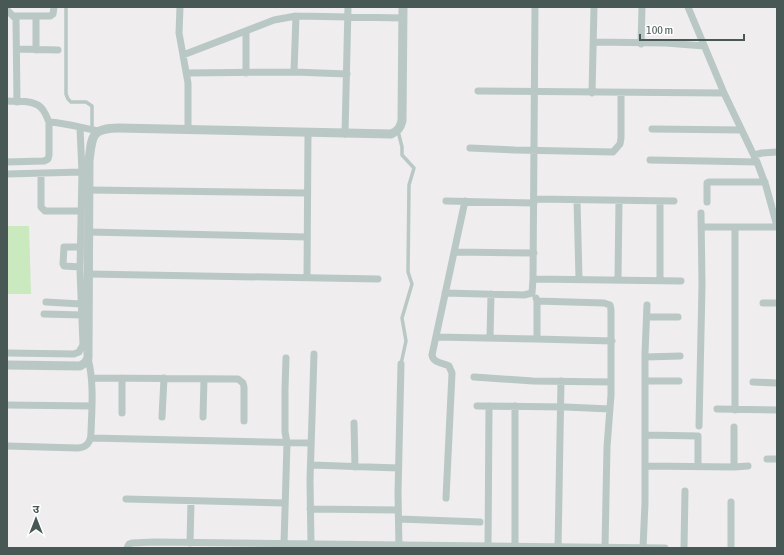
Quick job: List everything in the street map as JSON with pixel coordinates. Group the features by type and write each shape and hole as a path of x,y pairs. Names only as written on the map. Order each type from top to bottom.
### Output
{"street":[{"path":"8,7 7,10 16,19 17,102"},
{"path":"14,16 50,16 53,14 54,7"},
{"path":"180,7 178,33 187,73 188,129"},
{"path":"345,134 348,7"},
{"path":"49,122 59,122 80,128 95,130 106,128 188,129 382,135 391,134 398,131 401,127 402,121 403,7"},
{"path":"535,7 534,279 532,293 538,302 537,339"},
{"path":"592,93 594,7"},
{"path":"641,44 642,7"},
{"path":"688,7 724,93 755,158 777,226 701,227"},
{"path":"36,16 36,50"},
{"path":"183,55 274,20 296,16 403,18"},
{"path":"294,72 296,16"},
{"path":"246,31 246,73"},
{"path":"594,42 641,44 666,43 704,46"},
{"path":"16,49 58,50"},
{"path":"187,73 294,72 347,74"},
{"path":"478,91 724,93"},
{"path":"470,148 613,152 620,144 621,138 621,93"},
{"path":"7,101 38,105 43,110 49,122 48,159 44,162 7,162"},
{"path":"7,353 74,354 79,352 83,345 80,267 82,172 80,128"},
{"path":"652,129 741,130"},
{"path":"7,446 78,448 87,446 91,438 93,378 88,358 89,161 95,130"},
{"path":"307,277 306,237 308,132"},
{"path":"650,160 755,158 762,153 777,152"},
{"path":"7,174 82,172"},
{"path":"41,174 40,207 42,209 45,211 81,211"},
{"path":"707,202 707,183 764,182"},
{"path":"90,190 307,194"},
{"path":"577,200 579,279"},
{"path":"618,200 618,279"},
{"path":"446,201 674,201"},
{"path":"446,498 452,373 450,366 436,361 433,359 432,355 465,201"},
{"path":"660,201 660,280"},
{"path":"699,426 702,285 701,213"},
{"path":"735,227 735,410"},
{"path":"89,232 306,237"},
{"path":"80,247 64,247 63,250 64,266 80,267"},
{"path":"454,252 534,253"},
{"path":"89,274 378,279"},
{"path":"534,279 681,281"},
{"path":"445,293 524,295 532,293"},
{"path":"490,338 491,294"},
{"path":"538,302 567,301 607,304 610,305 612,310 605,547"},
{"path":"46,302 81,304"},
{"path":"763,303 777,303"},
{"path":"643,548 646,466 645,357 647,305"},
{"path":"44,314 82,316"},
{"path":"647,317 678,317"},
{"path":"436,337 612,341"},
{"path":"306,545 310,509 314,354"},
{"path":"645,357 680,356"},
{"path":"7,365 80,366 85,363 88,358"},
{"path":"284,544 287,443 285,432 286,358"},
{"path":"399,546 398,468 401,364"},
{"path":"474,377 534,381 611,382"},
{"path":"93,378 238,379 242,381 244,388 244,421"},
{"path":"122,378 122,413"},
{"path":"162,416 164,378"},
{"path":"203,417 204,379"},
{"path":"558,547 561,381"},
{"path":"645,381 679,381"},
{"path":"753,382 777,382"},
{"path":"7,405 92,406"},
{"path":"477,406 560,406 610,409"},
{"path":"488,546 489,406"},
{"path":"515,406 515,545"},
{"path":"717,409 777,410"},
{"path":"354,423 354,467"},
{"path":"734,427 734,467"},
{"path":"646,435 698,436 698,467"},
{"path":"91,438 311,443"},
{"path":"767,459 777,459"},
{"path":"311,465 398,468"},
{"path":"646,466 748,466"},
{"path":"684,548 685,491"},
{"path":"126,499 285,503"},
{"path":"190,543 191,501"},
{"path":"731,502 731,548"},
{"path":"310,509 398,510"},
{"path":"399,518 480,522"},
{"path":"127,548 129,544 136,542 190,543 212,546 284,544 353,546 515,545 525,547 666,548"}],"lane":[{"path":"66,7 66,94 71,102 86,102 92,106 95,130"},
{"path":"398,131 402,147 402,155 414,168 409,185 408,272 412,284 402,318 406,341 401,364"}],"green space":[{"path":"7,226 29,226 31,294 7,294"}]}
